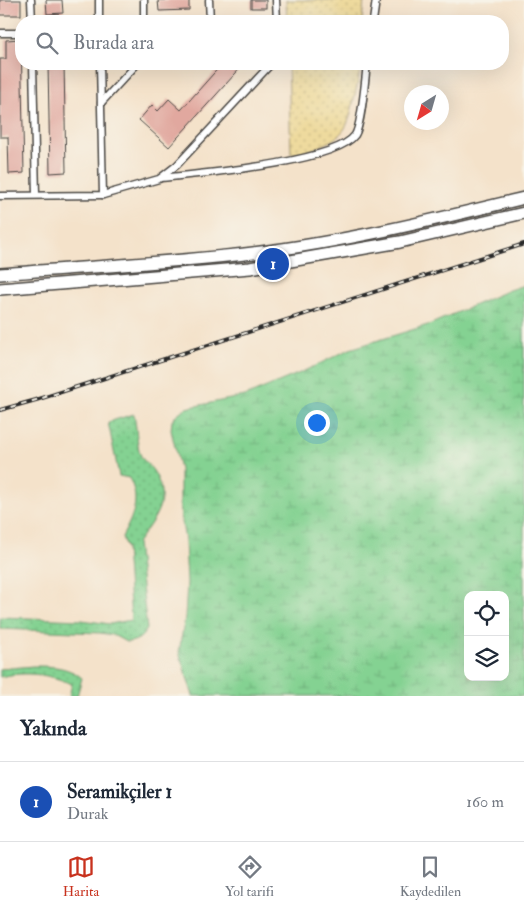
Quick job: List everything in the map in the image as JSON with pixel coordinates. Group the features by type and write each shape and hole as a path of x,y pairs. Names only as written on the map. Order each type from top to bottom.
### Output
{"highway":[{"path":"0,274 253,253 397,229 524,198"},
{"path":"0,289 250,268 400,242 524,213"}],"street":[{"path":"32,0 32,15"},
{"path":"99,0 99,15"},
{"path":"144,0 144,15"},
{"path":"210,0 210,15"},
{"path":"276,0 277,15"},
{"path":"374,15 376,0"},
{"path":"0,33 15,33"},
{"path":"33,70 36,195"},
{"path":"100,70 103,195"},
{"path":"101,103 132,70"},
{"path":"159,178 177,165 265,70"},
{"path":"0,196 103,195 159,178 263,166 308,157 340,146 355,134 366,70"}],"green space":[{"path":"524,285 524,696 193,696 179,652 185,617 187,583 185,541 180,510 180,469 171,430 172,421 177,414 186,408 245,396 350,349 431,324"},
{"path":"134,414 140,453 155,474 161,493 161,502 158,510 137,543 147,629 141,637 126,642 113,635 100,633 0,629 0,617 82,620 110,624 131,620 126,548 122,537 132,515 135,494 129,478 119,476 108,422"},
{"path":"33,666 59,667 77,674 82,678 77,696 69,696 72,684 55,678 37,674 0,677 0,669"}],"sand":[{"path":"286,0 364,0 363,15 287,15"},
{"path":"288,70 359,70 350,114 343,130 338,136 323,145 291,154"}],"building":[{"path":"0,0 21,0 21,15 0,15"},
{"path":"46,0 62,0 63,13 47,14"},
{"path":"158,0 189,0 189,10 159,11"},
{"path":"251,0 266,0 266,8 251,8"},
{"path":"15,39 15,70 22,70 24,173 9,174 8,137 0,137 0,59 6,59 6,40"},
{"path":"48,70 64,70 66,172 50,173"},
{"path":"217,70 239,70 169,147 139,120 152,105 158,111 169,99 181,110"}],"railway":[{"path":"0,410 524,244"}],"place":[{"name":"Seramikçiler 1","path":"273,264"}]}
